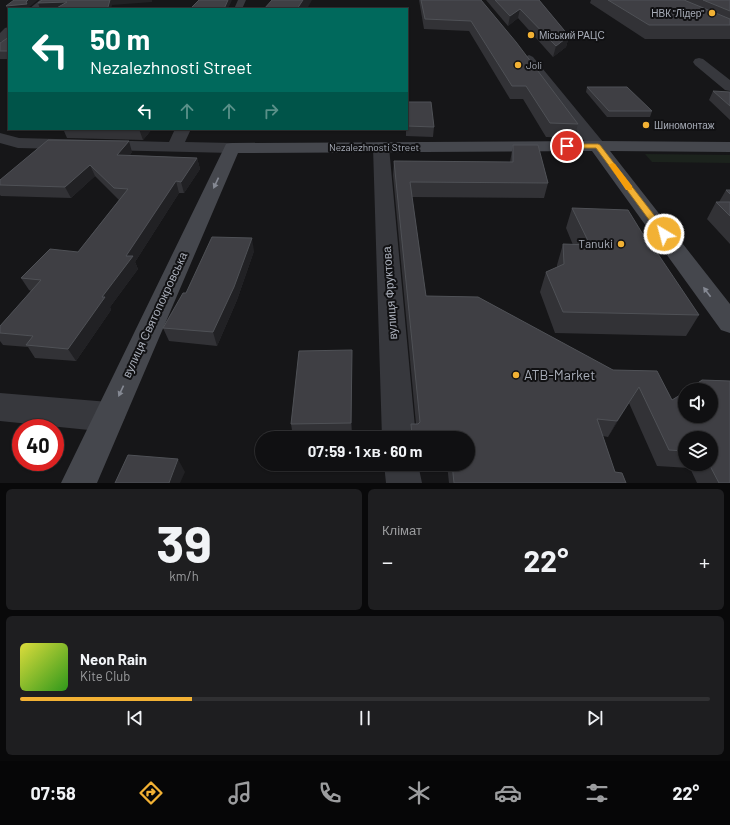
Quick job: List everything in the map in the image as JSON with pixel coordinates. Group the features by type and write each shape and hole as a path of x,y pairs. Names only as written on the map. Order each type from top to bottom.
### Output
{"street":[{"path":"34,8 46,0"},
{"path":"0,38 8,31"},
{"path":"523,53 598,146 730,323"},
{"path":"699,62 730,87"},
{"path":"174,147 182,130"},
{"name":"Nezalezhnosti Street","path":"0,138 18,143 232,148 598,146 730,147"},
{"name":"вулиця Фруктова","path":"381,147 399,431"},
{"name":"вулиця Святопокровська","path":"79,483 232,148"},
{"path":"0,407 109,417"},
{"path":"402,471 404,483"}],"shaded area":[{"path":"645,154 730,155 730,163 652,162"}],"building":[{"path":"14,0 28,0 26,2 27,4 6,6"},
{"path":"42,0 110,0 107,8 57,8 67,2 38,3"},
{"path":"199,0 228,0 224,8 191,8"},
{"path":"272,0 303,0 298,8 265,8"},
{"path":"421,0 481,0 516,42 578,124 550,123 526,86 512,86 471,21 425,19"},
{"path":"495,0 539,0 569,36 556,46 520,9 510,16"},
{"path":"608,0 684,0 730,19 730,25 649,25"},
{"path":"703,0 730,0 730,11"},
{"path":"8,38 8,51 0,51 0,43"},
{"path":"587,87 627,87 652,111 609,111"},
{"path":"713,91 730,92 730,106"},
{"path":"408,102 431,102 434,127 408,126"},
{"path":"48,140 129,141 117,155 197,158 181,182 176,181 126,256 133,256 102,297 105,297 68,349 26,345 33,336 0,333 0,326 41,280 21,278 50,249 78,252 128,189 114,188 90,165 65,187 0,185 0,180"},
{"path":"513,145 538,145 548,183 410,182 426,296 478,297 613,370 657,371 672,400 678,396 678,423 718,423 718,383 698,383 702,380 730,381 730,483 719,483 713,471 718,471 718,431 678,431 678,451 669,450 639,387 617,421 597,419 615,472 622,473 626,483 454,483 453,471 475,471 475,431 412,431 411,424 418,424 420,422 394,161 513,162"},
{"path":"716,202 730,202 730,216"},
{"path":"572,208 628,210 655,254 658,254 699,315 563,312 546,272 564,264 563,244 590,245"},
{"path":"212,237 252,238 234,287 213,332 163,328 183,293 186,293"},
{"path":"352,350 351,423 291,424 299,351"},
{"path":"128,455 178,459 169,483 115,483"}],"slow traffic":[{"path":"612,165 629,188"}],"place":[{"name":"НВК \"Лідер\"","path":"712,13"},
{"name":"Міський РАЦС","path":"531,35"},
{"name":"Joli","path":"518,65"},
{"name":"Шиномонтаж","path":"646,125"},
{"name":"Tanuki","path":"621,244"},
{"name":"ATB-Market","path":"516,375"}],"route":[{"path":"567,146 598,146 664,234"}]}
